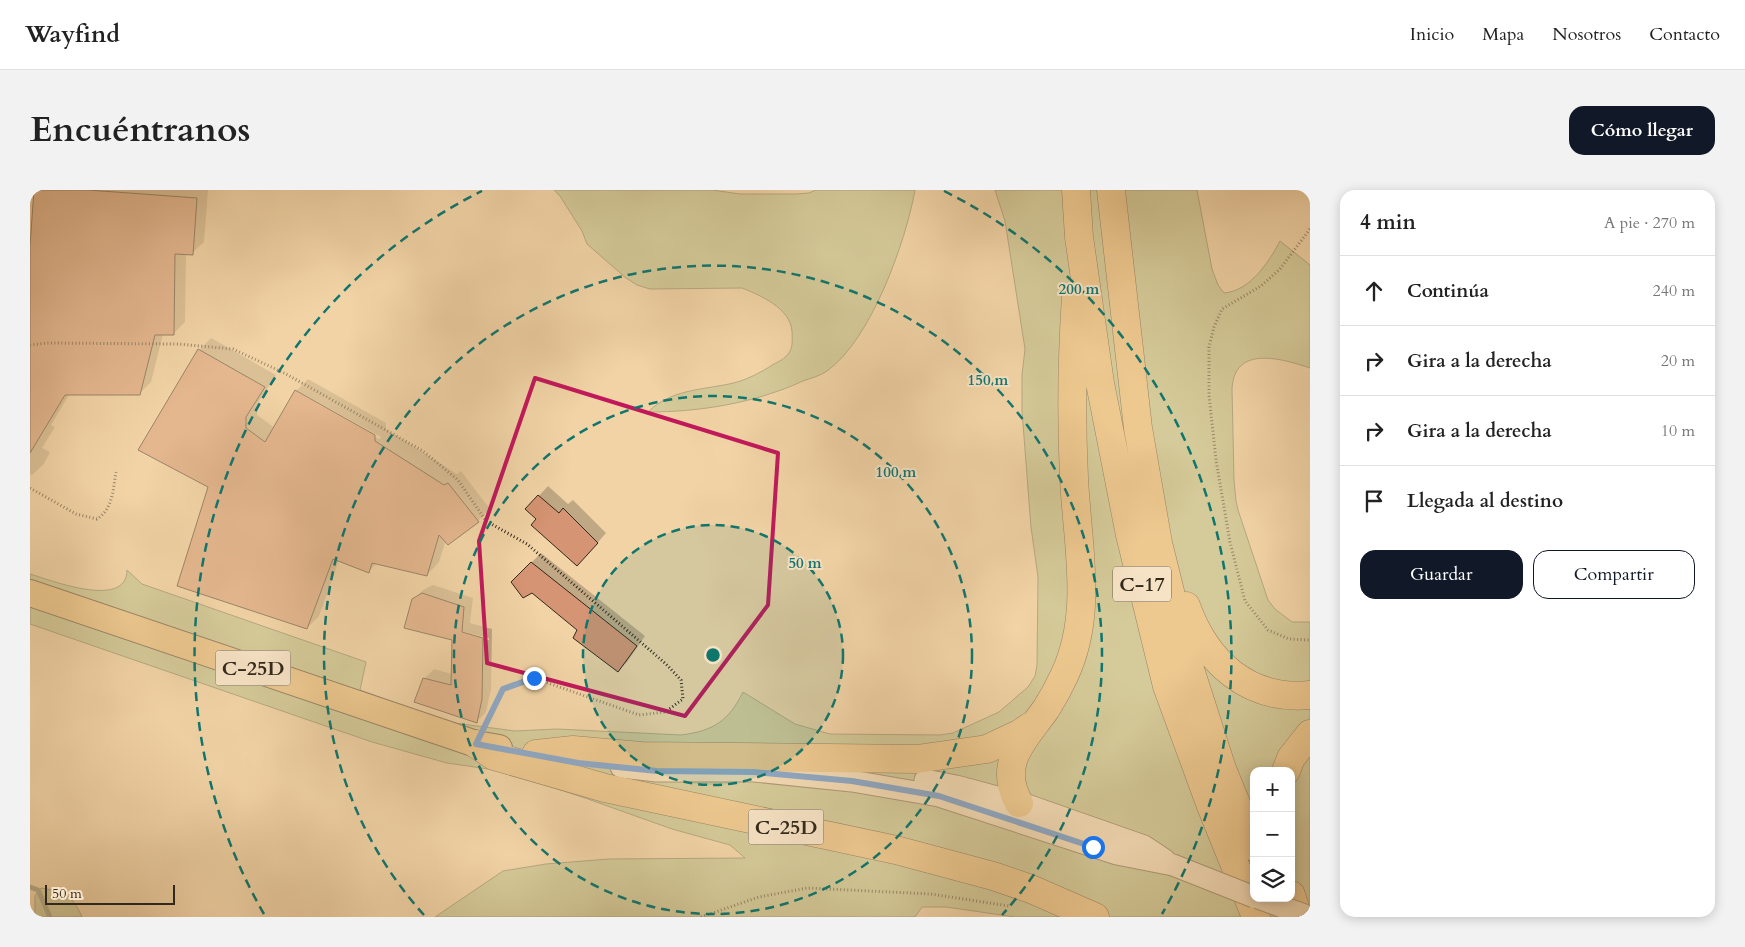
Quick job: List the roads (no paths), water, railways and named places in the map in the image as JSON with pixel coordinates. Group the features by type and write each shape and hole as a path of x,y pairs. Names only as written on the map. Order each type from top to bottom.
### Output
{"highway":[{"name":"C-17","path":"1076,190 1079,237 1100,383 1130,535 1167,686 1211,806 1256,917"},
{"name":"C-17","path":"1110,190 1138,428 1158,543 1187,660 1222,769 1250,837"},
{"path":"1019,802 1013,792 1011,783 1011,766 1017,750 1046,708 1065,675 1072,657 1080,614 1081,586 1074,480 1073,386 1074,323 1079,237"},
{"path":"1158,543 1174,573 1188,614 1197,633 1221,665 1239,679 1258,689 1286,696 1310,695"},
{"path":"536,754 572,750 641,756 917,759 987,749 1019,734 1034,724"},
{"path":"1288,767 1295,752 1310,734"},
{"name":"C-25D","path":"476,744 494,756 605,788 896,850 992,876 1031,889 1095,917"},
{"path":"1277,902 1283,917"},
{"path":"1293,902 1298,917"}],"main road":[{"name":"C-25D","path":"30,593 476,744 536,754"}],"street":[{"path":"536,754 578,763 657,771 754,772 852,781 939,796 1109,852 1165,864 1250,896"},
{"path":"754,772 780,767 876,772 956,786 1019,802 1144,846 1165,864"},
{"path":"1270,902 1310,916"}],"waterway":[{"path":"30,887 38,890 50,917"}]}
